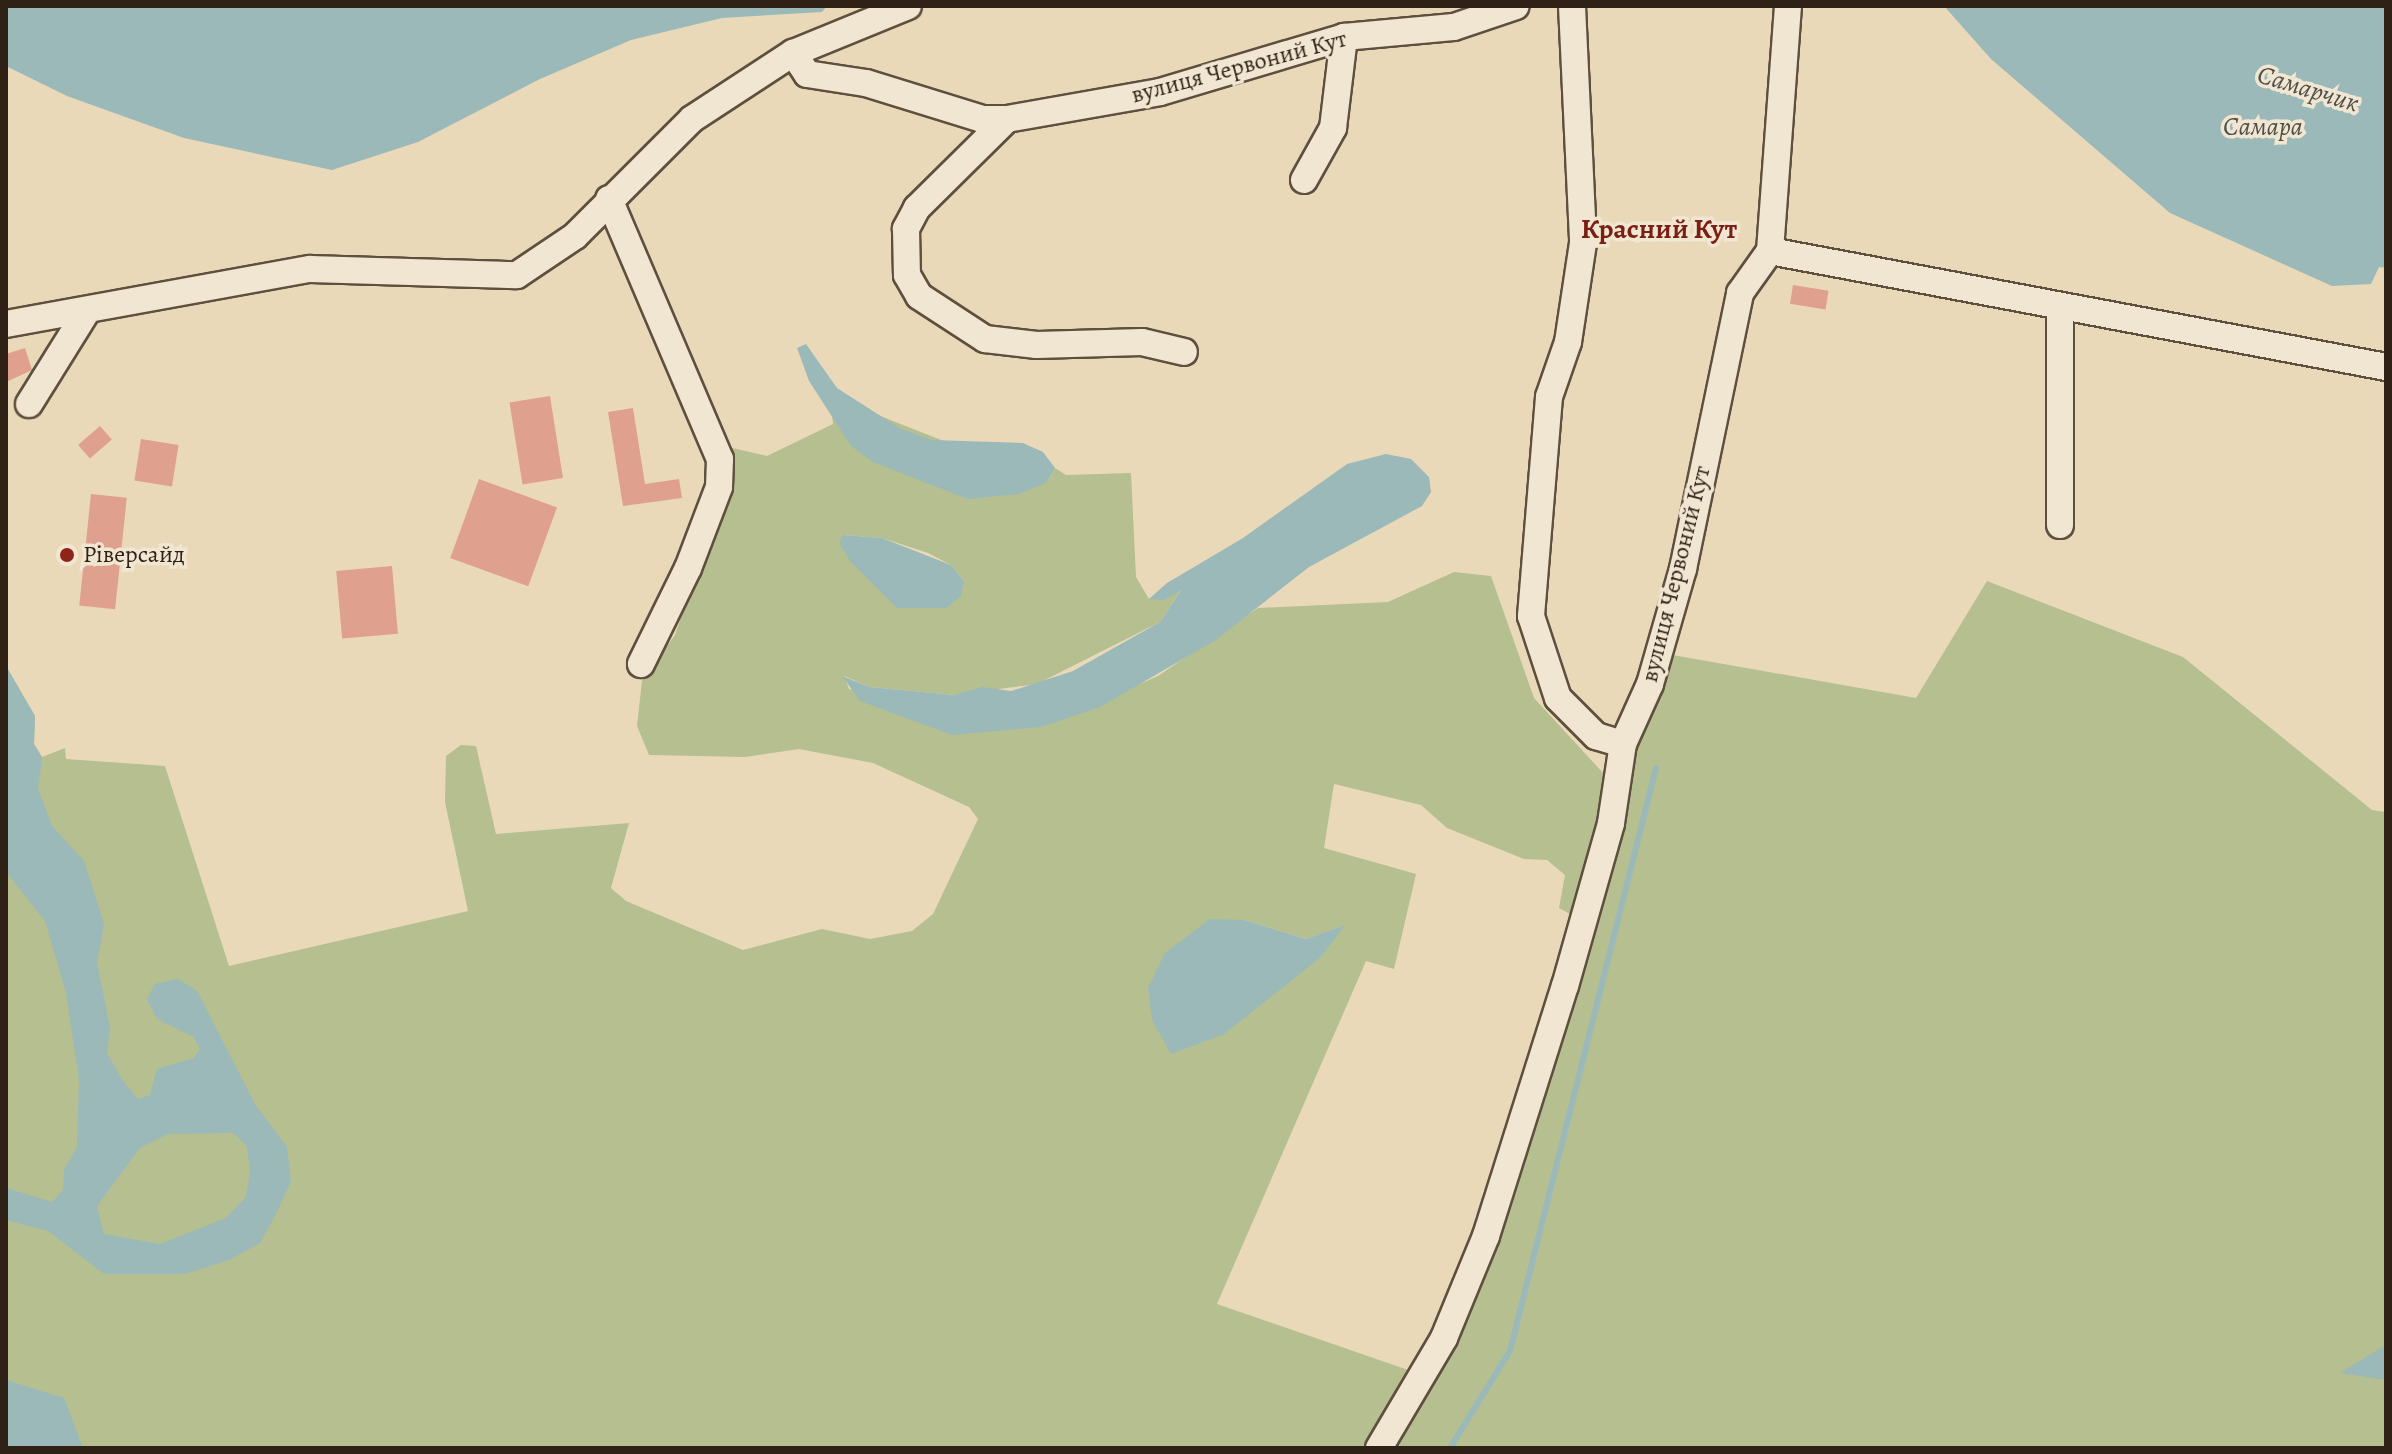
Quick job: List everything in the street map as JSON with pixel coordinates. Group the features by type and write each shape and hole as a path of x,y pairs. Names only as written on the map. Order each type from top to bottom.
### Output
{"street":[{"path":"834,36 857,6"},
{"path":"6,324 310,269 517,275 575,236 692,119 793,53 908,6"},
{"name":"вулиця Червоний Кут","path":"793,53 807,74 866,83 982,119 1007,119 1160,92 1344,37 1454,27 1516,6"},
{"path":"1572,6 1583,243 1568,342 1549,397 1531,616 1558,698 1596,736 1623,744"},
{"path":"1788,6 1770,251 2386,367"},
{"path":"1304,180 1333,128 1344,37"},
{"path":"1007,119 917,208 906,229 907,275 919,296 985,339 1037,345 1142,342 1184,352"},
{"path":"609,199 720,459 719,487 688,568 641,664"},
{"name":"вулиця Червоний Кут","path":"1379,1448 1444,1338 1486,1236 1607,838 1623,744 1650,684 1683,569 1740,293 1770,251"},
{"path":"2060,308 2060,525"},
{"path":"29,404 87,311"}],"green space":[{"path":"831,403 873,413 1047,482 1055,468 1066,475 1131,473 1136,577 1149,599 1182,588 1160,622 1037,684 954,695 870,687 844,676 849,689 1041,727 1158,676 1258,608 1388,602 1454,572 1491,576 1534,698 1604,774 1602,826 1572,915 1559,908 1565,875 1547,860 1524,859 1447,828 1421,805 1334,784 1324,848 1416,874 1394,969 1366,961 1217,1304 1414,1372 1427,1383 1667,654 1916,698 1987,581 2183,657 2372,810 2386,812 2386,1448 6,1448 6,666 35,716 34,744 42,757 65,748 66,759 165,766 229,966 468,911 445,802 446,756 461,745 476,746 496,834 629,823 611,888 626,901 743,950 822,929 870,939 912,931 933,914 978,819 969,807 873,763 799,749 745,757 649,755 637,726 642,681 675,635 729,478 728,447 767,456 833,424","holes":["843,535 882,538 928,553 951,565 964,581","1244,920 1306,939 1343,926 1321,957 1280,985"]}],"water":[{"path":"6,6 827,6 822,12 722,18 631,40 540,79 418,142 332,170 184,138 67,96 6,66"},
{"name":"Самара","path":"1944,6 2386,6 2386,268 2379,267 2371,284 2332,286 2170,213 1991,59"},
{"path":"806,344 837,388 901,429 932,440 1023,443 1043,452 1055,468 1047,482 1019,494 968,499 873,462 851,446 809,381 797,348"},
{"path":"1386,454 1411,459 1429,477 1431,492 1422,506 1309,567 1216,640 1100,707 1041,727 952,735 860,701 842,676 870,687 954,695 982,687 1011,691 1073,671 1160,622 1181,590 1164,600 1149,599 1167,583 1243,538 1347,464"},
{"path":"843,535 882,538 951,565 964,581 961,596 946,608 897,608 850,561 839,543"},
{"path":"6,666 35,716 34,744 42,757 38,789 52,826 84,861 104,924 97,963 110,1027 107,1053 138,1099 150,1095 157,1069 194,1058 200,1049 194,1037 157,1019 147,999 155,984 178,979 197,991 255,1104 287,1147 291,1181 260,1243 229,1260 185,1274 104,1274 48,1231 6,1220 6,1188 52,1202 63,1190 64,1170 77,1147 79,1079 66,993 45,921 6,872","holes":["233,1133 247,1146 250,1172 246,1197 226,1218 160,1244 104,1234 97,1206 140,1148 168,1134"]},
{"path":"1210,919 1244,920 1306,939 1345,925 1321,957 1224,1034 1171,1054 1152,1020 1148,988 1165,953"},
{"path":"2386,1345 2386,1380 2340,1373"},
{"path":"6,1380 64,1398 83,1448 6,1448"}],"building":[{"path":"1793,285 1829,291 1826,309 1790,304"},
{"path":"25,348 32,370 6,382 6,354"},
{"path":"550,396 563,478 522,484 510,402"},
{"path":"633,408 645,484 679,479 682,498 623,506 608,412"},
{"path":"100,426 112,440 90,459 78,445"},
{"path":"141,439 179,445 172,486 134,480"},
{"path":"479,479 557,507 528,586 450,558"},
{"path":"91,494 127,498 115,609 79,605"},
{"path":"392,566 398,634 342,639 336,571"}],"waterway":[{"path":"1450,1448 1510,1351 1656,768"}],"place":[{"name":"Ріверсайд","path":"67,555"}],"district":[{"name":"Красний Кут","path":"1659,229"}],"water label":[{"name":"Самарчик","path":"2308,89"}]}
